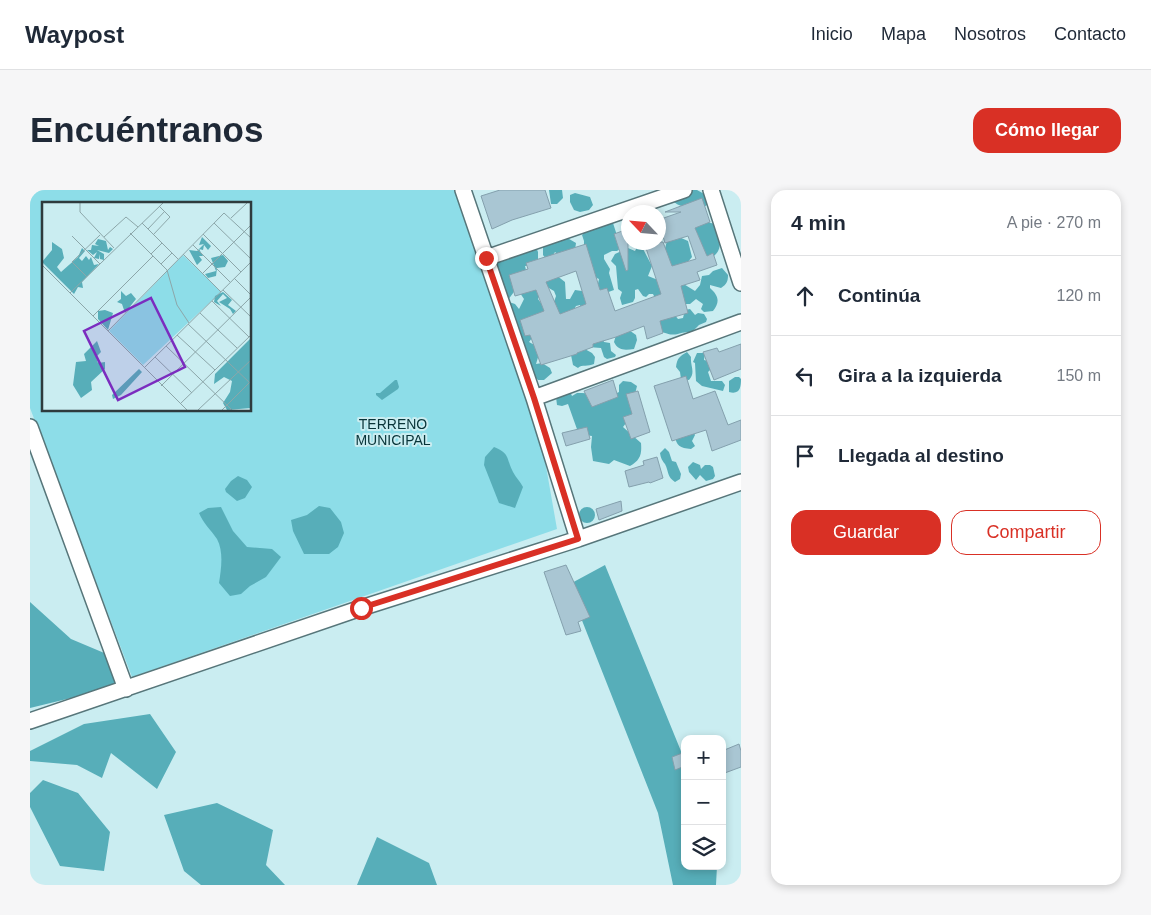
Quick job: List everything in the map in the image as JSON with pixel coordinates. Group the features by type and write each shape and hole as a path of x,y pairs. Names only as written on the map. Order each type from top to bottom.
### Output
{"street":[{"path":"463,190 534,398 578,539"},
{"path":"486,258 684,190"},
{"path":"711,190 741,283"},
{"path":"534,398 741,322"},
{"path":"30,427 126,689"},
{"path":"30,722 361,608 578,539 741,482"}],"green space":[{"name":"TERRENO MUNICIPAL","path":"30,190 462,190 534,398 557,529 132,677 30,408"}],"shaded area":[{"path":"549,190 562,190 563,198 557,204 551,204"},
{"path":"691,190 697,190 706,195 708,204 703,208 692,208 681,206 674,202 676,197"},
{"path":"575,193 590,197 593,205 589,210 580,212 574,210 570,202 570,195"},
{"path":"705,221 717,225 720,240 717,252 710,258 706,255 694,226"},
{"path":"606,222 613,223 621,248 604,255 604,259 610,269 609,273 614,290 603,294 597,288 599,279 592,276 584,252 582,235 587,230"},
{"path":"564,236 576,243 575,250 559,255 555,252 551,258 546,259 543,255 543,246"},
{"path":"679,237 688,241 692,257 687,263 672,268 664,252 667,241"},
{"path":"536,247 538,265 525,266 526,270 520,274 516,289 508,300 495,264 497,260 509,254 514,257 517,253"},
{"path":"624,250 644,250 652,266 648,276 658,280 664,295 655,298 653,294 649,294 646,297 638,289 635,290 633,302 622,305 620,298 622,292 618,289 616,266 611,261 615,254"},
{"path":"722,268 728,275 726,284 721,288 710,285 718,299 713,311 704,312 701,309 703,304 696,299 690,304 684,304 666,287 682,283 695,291 700,285 702,276 709,275 713,271"},
{"path":"556,275 565,282 566,299 570,299 575,290 582,291 604,342 610,343 611,351 616,355 615,357 607,359 604,357 601,348 588,347 580,305 565,315 558,314 554,302 556,296 554,291 547,287 545,280"},
{"path":"533,279 540,295 538,299 547,311 528,333 532,338 529,342 538,347 539,354 536,364 542,363 550,368 552,373 544,380 538,380 534,376 509,302 515,304 519,309 524,299 520,293"},
{"path":"690,309 695,315 698,313 704,314 707,319 706,322 699,325 692,332 674,335 660,331 658,322 674,314 678,319 683,318 685,310"},
{"path":"629,330 636,335 637,340 634,349 625,350 614,342 616,335"},
{"path":"583,348 595,357 594,364 578,368 573,365 571,355"},
{"path":"687,352 691,357 692,369 692,375 689,380 681,379 680,372 676,367 679,358"},
{"path":"697,353 705,353 704,360 708,361 711,369 708,372 711,381 722,381 725,385 723,391 702,386 696,381 695,363 693,362"},
{"path":"735,377 741,379 740,387 736,392 729,392 729,381"},
{"path":"397,380 398,389 382,400 376,395 376,393 380,393"},
{"path":"623,381 631,382 637,386 635,411 623,427 641,443 640,457 630,466 614,460 609,464 593,461 592,436 578,432 568,404 557,405 556,397 569,389 572,396 577,393 613,395 619,392 619,385"},
{"path":"694,433 692,441 695,446 691,449 681,447 676,442 675,435"},
{"path":"494,447 506,455 513,472 523,487 515,508 499,503 484,465 485,457"},
{"path":"665,448 669,452 672,461 676,462 681,474 680,479 675,482 669,476 661,457 660,453"},
{"path":"693,462 700,465 701,469 705,465 713,467 715,476 713,479 706,481 700,475 696,480 689,472 688,467"},
{"path":"238,476 247,480 252,487 245,498 237,501 225,489"},
{"path":"319,506 330,508 341,522 344,533 338,547 329,554 304,554 293,531 291,520 307,515"},
{"path":"221,507 233,531 247,547 272,549 281,557 266,577 250,586 241,594 230,596 219,583 221,550 219,544 199,513 208,508"},
{"path":"587,507 595,515 587,523 579,515"},
{"path":"605,565 681,751 681,870 717,870 716,885 673,885 658,813 568,585"},
{"path":"30,602 71,639 109,655 116,687 30,708"},
{"path":"150,714 176,752 157,789 111,753 102,778 77,765 30,761 30,751 84,724"},
{"path":"43,780 78,793 110,832 104,871 60,866 30,807 30,793"},
{"path":"217,803 273,830 266,865 285,885 201,885 184,871 164,815"},
{"path":"377,837 429,863 437,885 357,885"}],"building":[{"path":"500,190 545,190 551,208 512,220 492,229 481,196"},
{"path":"702,198 710,222 695,228 707,256 713,253 717,265 697,272 700,280 681,286 688,313 660,321 663,333 647,339 644,326 593,344 593,347 577,354 541,365 530,335 525,336 520,320 544,311 536,290 515,296 509,275 528,269 526,263 586,244 600,290 607,288 615,311 661,294 647,250 666,250 672,266 696,259 688,236 666,243 666,217 681,212 666,212","holes":["576,271 586,304 560,314 546,282"]},
{"path":"621,232 621,250 628,250 628,270 626,271 614,234"},
{"path":"741,344 741,369 714,380 703,352 717,348 719,352"},
{"path":"686,376 693,399 715,391 728,425 741,420 741,440 712,451 706,430 672,441 654,386"},
{"path":"613,380 618,397 592,407 584,391"},
{"path":"638,391 650,432 631,439 623,417 632,414 626,394"},
{"path":"587,427 590,439 566,446 562,433"},
{"path":"657,457 663,478 650,483 629,487 625,471 644,465 643,461"},
{"path":"621,501 622,511 599,520 596,509"},
{"path":"566,565 590,617 578,622 581,631 566,635 544,572"},
{"path":"739,744 741,767 726,773 726,749"},
{"path":"681,754 681,768 675,770 672,757"}],"route":[{"path":"361,608 578,539 534,398 486,258"}]}
